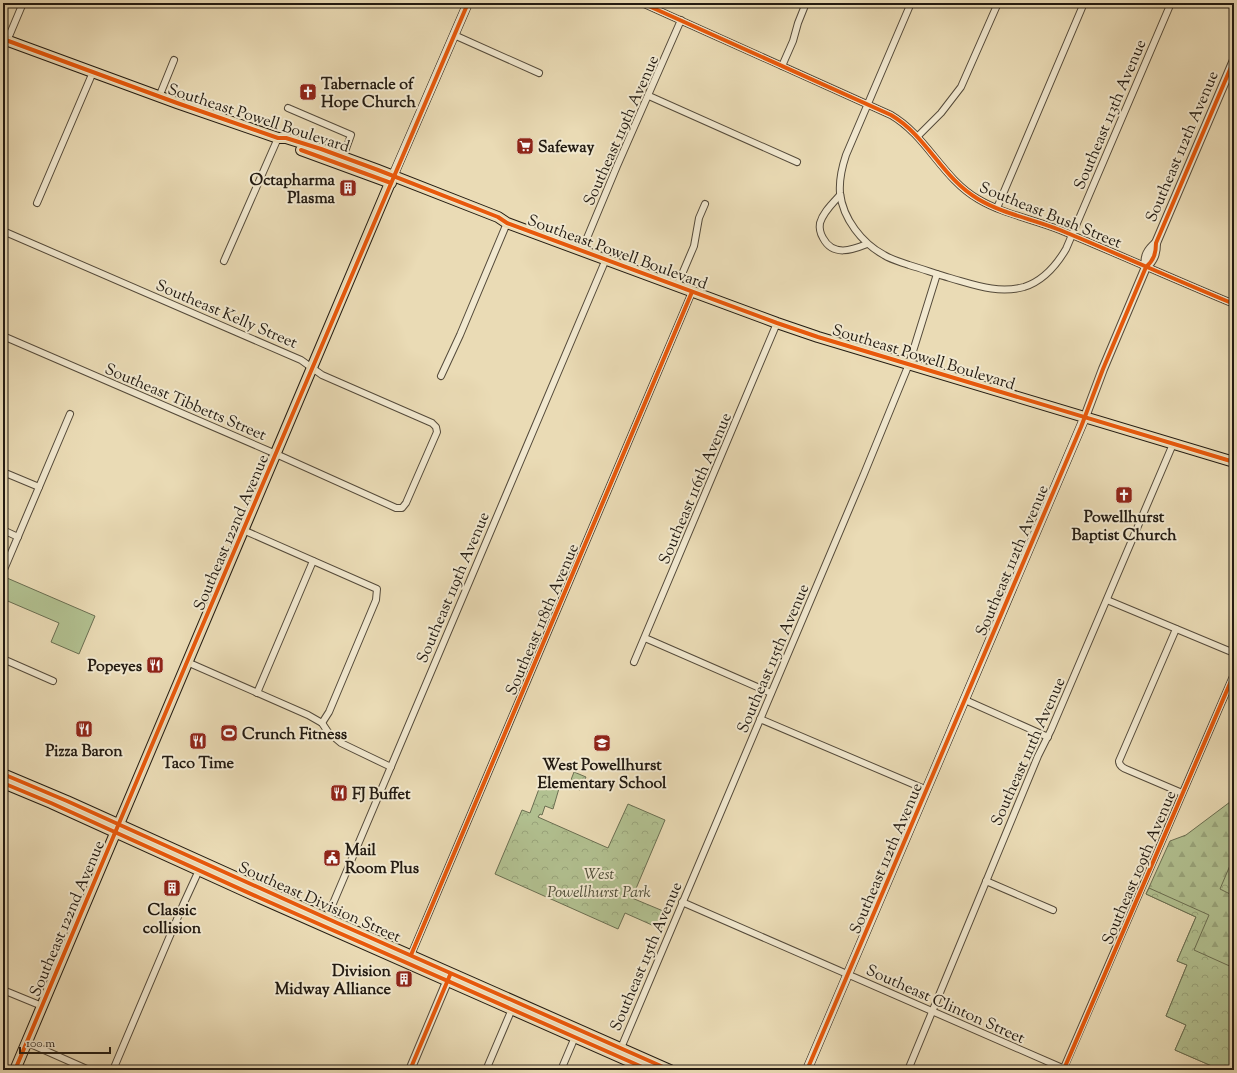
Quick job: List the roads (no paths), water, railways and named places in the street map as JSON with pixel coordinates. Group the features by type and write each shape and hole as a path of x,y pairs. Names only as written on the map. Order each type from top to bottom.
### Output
{"main road":[{"name":"Southeast 122nd Avenue","path":"15,1070 468,3"},
{"name":"Southeast Powell Boulevard","path":"5,40 159,97 278,138 286,138 342,157 392,179"},
{"name":"Southeast Powell Boulevard","path":"278,138 285,144 392,179 498,217 507,223 777,323 1234,462"},
{"name":"Southeast 112th Avenue","path":"807,1070 1085,417"},
{"name":"Southeast Division Street","path":"3,774 67,801 117,829"},
{"name":"Southeast Division Street","path":"3,783 117,829 325,922 377,940 411,955 449,977 512,1009 649,1070"},
{"name":"Southeast Division Street","path":"325,922 345,936 449,977 621,1048 670,1070"},
{"path":"345,936 352,933 371,940 377,940"}],"street":[{"path":"5,40 23,3"},
{"name":"Southeast Bush Street","path":"642,3 898,118 918,136 957,184 978,199 997,208 1072,235 1234,304"},
{"path":"782,66 793,41 806,3"},
{"path":"867,244 844,251 833,249 825,242 820,233 820,223 825,213 840,195 840,185 844,162 911,3"},
{"path":"918,136 941,113 961,87 998,3"},
{"path":"997,208 1084,3"},
{"name":"Southeast 113th Avenue","path":"840,195 848,219 857,233 867,244 885,256 937,274 996,290 1010,290 1024,286 1050,272 1066,249 1171,3"},
{"name":"Southeast 119th Avenue","path":"582,250 681,20"},
{"path":"454,35 539,73"},
{"path":"159,97 174,60"},
{"name":"Southeast 112th Avenue","path":"1085,417 1103,369 1146,266 1145,260 1150,248 1156,243 1234,60"},
{"path":"37,203 93,72"},
{"path":"649,96 797,162"},
{"path":"288,108 351,135 342,157"},
{"path":"224,261 278,138"},
{"path":"678,286 694,246 699,218 704,204"},
{"path":"441,376 507,223"},
{"name":"Southeast Kelly Street","path":"3,231 301,360 322,375 432,423 436,427 437,432 406,503 402,508"},
{"name":"Southeast 119th Avenue","path":"325,922 606,259"},
{"name":"Southeast 115th Avenue","path":"621,1048 909,364 937,274"},
{"name":"Southeast 118th Avenue","path":"411,955 692,292"},
{"name":"Southeast 116th Avenue","path":"634,662 777,323"},
{"name":"Southeast Tibbetts Street","path":"3,336 276,454 396,508 402,508"},
{"path":"3,572 70,414"},
{"name":"Southeast 111th Avenue","path":"908,1070 1038,756 1048,737 1174,444"},
{"path":"3,472 39,487"},
{"path":"3,530 18,537"},
{"path":"243,530 377,589 376,600 322,723"},
{"path":"257,693 312,561"},
{"path":"1107,600 1234,653"},
{"path":"1176,629 1120,757 1119,764 1128,770 1182,794"},
{"path":"645,638 771,693"},
{"path":"3,659 54,681"},
{"path":"187,662 322,723 328,732 341,743 391,767"},
{"name":"Southeast 109th Avenue","path":"1065,1070 1234,674"},
{"path":"965,700 1048,737"},
{"path":"760,719 927,790"},
{"path":"113,1070 181,909 201,867"},
{"path":"986,881 1053,910"},
{"name":"Southeast Clinton Street","path":"682,902 1065,1070"},
{"path":"410,1070 449,977"},
{"path":"3,990 42,1006"},
{"path":"486,1070 512,1009"},
{"path":"561,1070 575,1037"},
{"path":"26,1042 89,1070"}],"place":[{"name":"Tabernacle of Hope Church","path":"308,92"},
{"name":"Safeway","path":"525,146"},
{"name":"Octapharma Plasma","path":"348,188"},
{"name":"Powellhurst Baptist Church","path":"1124,495"},
{"name":"Popeyes","path":"155,665"},
{"name":"Pizza Baron","path":"84,729"},
{"name":"Crunch Fitness","path":"229,733"},
{"name":"Taco Time","path":"198,741"},
{"name":"West Powellhurst Elementary School","path":"602,743"},
{"name":"FJ Buffet","path":"339,793"},
{"name":"Mail Room Plus","path":"332,858"},
{"name":"Classic collision","path":"172,888"},
{"name":"Division Midway Alliance","path":"404,979"}],"park label":[{"name":"West Powellhurst Park","path":"599,882"}]}
